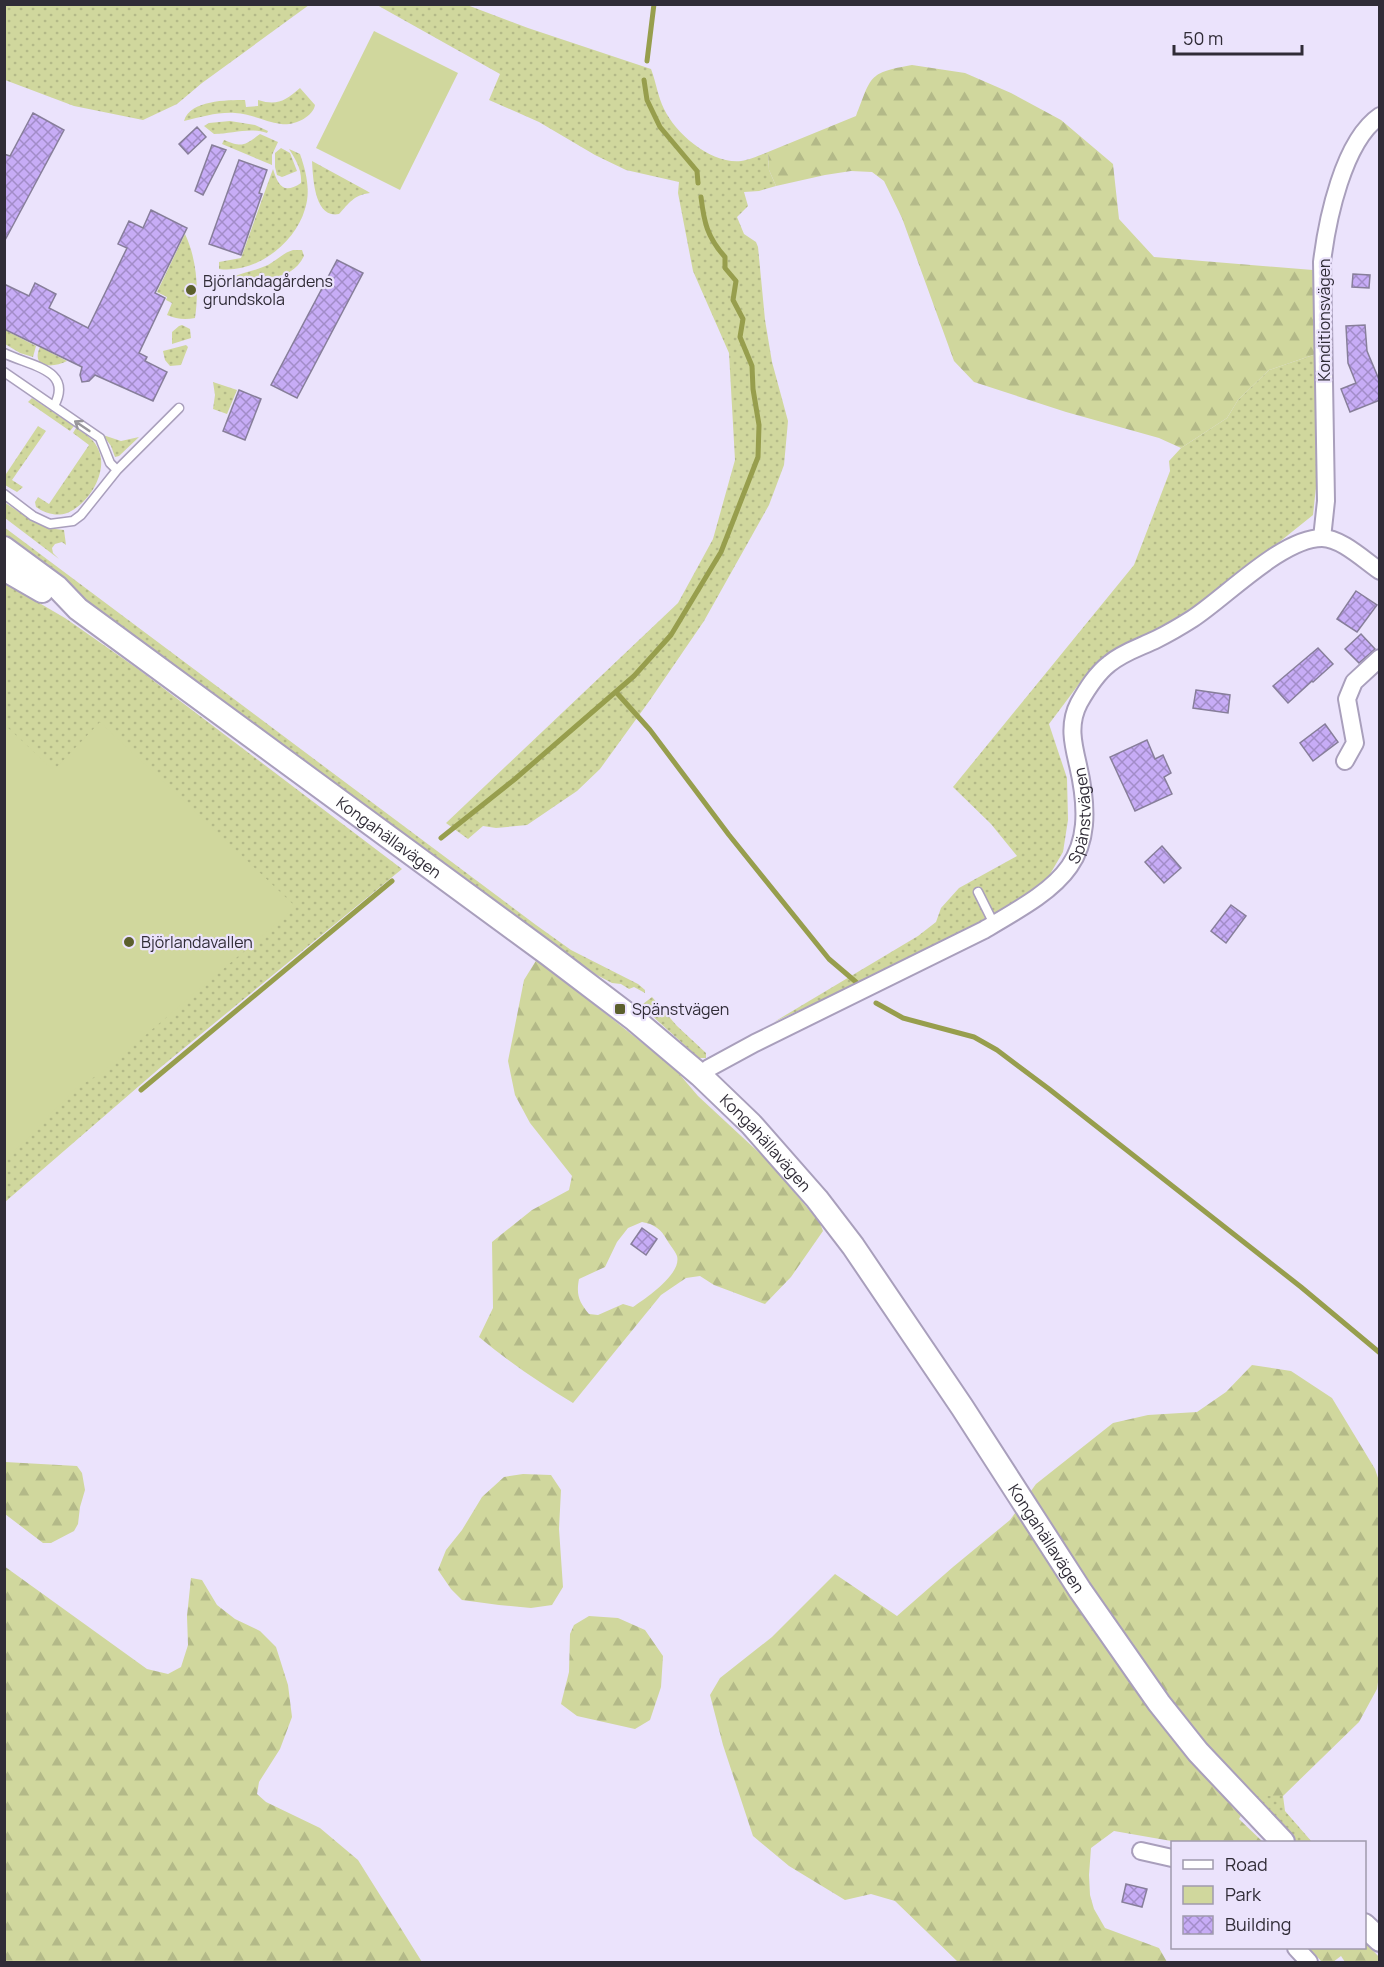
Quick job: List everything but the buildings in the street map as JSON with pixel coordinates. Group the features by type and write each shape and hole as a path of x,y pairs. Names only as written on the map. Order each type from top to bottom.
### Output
{"street":[{"name":"Konditionsvägen","path":"1322,538 1326,501 1322,262 1325,236 1345,166 1358,138 1380,116"},
{"path":"1322,538 1336,540 1380,571"},
{"name":"Spänstvägen","path":"700,1076 709,1068 755,1043 1020,910 1056,884 1071,867 1077,856 1084,824 1083,792 1072,734 1073,718 1085,692 1097,675 1110,663 1131,650 1195,617 1259,567 1293,545 1322,538"},
{"name":"Kongahällavägen","path":"4,548 57,587 78,609 635,1020 700,1076 766,1140 824,1208 892,1303 1080,1590 1159,1703 1198,1752 1282,1841"},
{"name":"Kongahällavägen","path":"4,569 78,609"},
{"path":"1345,761 1355,743 1347,699 1354,682 1380,658"},
{"path":"1141,1851 1171,1858"},
{"path":"1366,1926 1380,1940"},
{"path":"1298,1949 1309,1962"}],"lane":[{"path":"4,353 56,377 60,391 54,406"},
{"path":"4,372 100,438 110,463 117,470"},
{"path":"4,494 33,516 50,524 73,521 81,515 117,470 179,408"},
{"path":"978,892 994,924"}],"green space":[{"path":"4,5 309,5 202,83 177,104 143,120 74,106 5,80"},
{"path":"377,5 467,5 651,69 664,109 686,137 696,146 718,158 730,161 751,159 768,152 769,170 776,186 744,192 748,206 737,217 744,234 756,242 758,247 765,320 772,362 788,421 784,465 769,505 704,621 600,769 577,791 527,825 496,828 483,826 468,839 446,823 678,603 713,539 735,460 729,353 693,271 678,193 679,182 626,170 595,155 539,122 489,100 500,74"},
{"path":"374,31 458,73 400,190 316,148"},
{"path":"912,65 965,73 1011,93 1061,120 1113,164 1119,219 1154,257 1313,270 1316,354 1269,370 1238,400 1227,418 1181,448 1159,438 1066,412 974,382 954,361 902,218 884,181 872,172 851,171 776,186 769,170 768,152 856,116 873,78 887,71"},
{"path":"300,88 315,105 307,117 297,122 281,124 235,113 210,115 184,121 188,114 201,105 219,101 245,100 246,107 258,106 258,100 280,101"},
{"path":"230,121 255,125 268,131 267,133 248,131 214,134 204,126 209,123"},
{"path":"260,134 278,142 272,155 272,165 222,144 224,140 244,144"},
{"path":"281,148 290,153 297,171 282,177 277,175 275,167 275,153"},
{"path":"289,149 300,154 307,181 307,202 300,222 283,245 272,254 246,267 219,269 219,262 241,258 273,169 279,184 286,188 301,183 299,169"},
{"path":"312,161 370,193 356,198 339,214 331,214 324,210 316,195"},
{"path":"185,234 194,264 197,297 195,318 184,319 167,315 172,303 166,300 167,297 157,292"},
{"path":"293,250 302,250 304,256 294,269 285,274 255,278 247,290 235,276 268,265"},
{"path":"182,325 190,329 191,338 172,344 172,332"},
{"path":"5,330 36,346 33,357 20,353 5,344"},
{"path":"186,345 188,347 181,365 170,366 165,360 163,351"},
{"path":"40,347 67,361 56,365 41,363 38,359"},
{"path":"1316,354 1316,487 1313,515 1202,604 1126,645 1104,660 1082,680 1049,724 1067,778 1068,820 1063,852 1046,881 1015,903 941,945 774,1022 918,936 936,922 941,908 959,888 1017,856 991,824 953,787 1134,565 1170,471 1169,461 1181,448 1227,418 1238,400 1269,370"},
{"path":"213,382 237,390 227,414 213,409 215,395"},
{"path":"32,398 74,426 70,431 28,402"},
{"path":"38,426 46,431 12,480 23,487 17,492 5,485 5,473"},
{"path":"76,428 90,438 99,451 101,469 98,478 89,496 75,509 63,514 47,513 36,507 35,502 38,497 49,504 89,445 73,433"},
{"path":"103,435 121,441 139,437 115,457"},
{"path":"4,502 47,528 64,530 66,545 62,542 55,544 52,548 53,553 59,559 5,518"},
{"path":"4,527 536,925 571,950 638,984 645,990 645,993 634,987 629,989 621,984 612,983 574,963 161,659 5,538"},
{"path":"5,583 65,618 138,669 402,869 161,1067 5,1202"},
{"name":"Björlandavallen","path":"100,722 296,907 101,1073 76,1088 5,1161 5,725 51,768 56,768"},
{"path":"537,959 675,1069 698,1096 769,1162 820,1223 823,1231 791,1277 765,1304 714,1285 700,1276 686,1278 661,1295 573,1403 525,1372 479,1337 493,1308 492,1242 532,1210 569,1190 572,1176 530,1123 515,1095 508,1061 524,980","holes":["642,1222 654,1226 665,1236 677,1256 674,1270 662,1285 633,1307 623,1304 598,1315 589,1314 579,1298 579,1279 605,1267 617,1242 628,1228"]},
{"path":"652,997 677,1026 706,1053 706,1058 699,1058 650,1014 652,1011 643,1004"},
{"path":"1252,1365 1291,1371 1332,1398 1375,1469 1380,1484 1380,1668 1377,1689 1359,1722 1283,1796 1252,1796 1239,1819 1262,1841 1171,1841 1114,1831 1091,1848 1090,1895 1094,1909 1105,1928 1159,1948 1167,1962 958,1962 895,1901 871,1894 845,1900 789,1866 753,1836 723,1745 710,1695 720,1678 772,1637 835,1574 897,1616 1010,1520 1036,1484 1113,1423 1148,1415 1197,1412 1226,1392"},
{"path":"5,1462 77,1466 82,1473 85,1490 78,1524 74,1531 51,1543 43,1543 5,1514"},
{"path":"523,1474 551,1475 561,1490 559,1529 563,1587 552,1605 531,1608 462,1600 438,1570 446,1550 462,1530 482,1497 504,1477"},
{"path":"4,1566 147,1669 168,1674 181,1667 188,1645 187,1616 191,1578 202,1580 217,1605 235,1619 260,1631 276,1647 288,1685 292,1717 280,1749 259,1782 257,1794 266,1802 320,1828 358,1860 422,1962 5,1962"},
{"path":"589,1616 618,1618 645,1630 663,1656 661,1687 650,1720 635,1729 577,1716 561,1704 569,1672 570,1634 574,1625"},
{"path":"1252,1796 1283,1796 1285,1811 1311,1841 1296,1841"},
{"path":"1366,1943 1379,1957 1379,1962 1345,1962 1341,1956 1333,1962 1322,1962 1310,1949 1366,1949"}],"waterway":[{"path":"647,61 654,4"},
{"path":"644,80 647,100 660,127 697,171 698,183"},
{"path":"441,838 515,779 634,676 671,635 721,552 758,457 759,425 752,366 740,337 743,319 733,300 736,281 725,268 725,257 707,229 701,197"},
{"path":"616,692 650,730 729,835 829,959 856,982"},
{"path":"141,1090 392,881"},
{"path":"876,1003 903,1018 974,1037 997,1050 1301,1287 1380,1353"}],"place":[{"name":"Björlandagårdens grundskola","path":"191,290"},
{"name":"Björlandavallen","path":"129,942"},
{"name":"Spänstvägen","path":"620,1009"}]}
